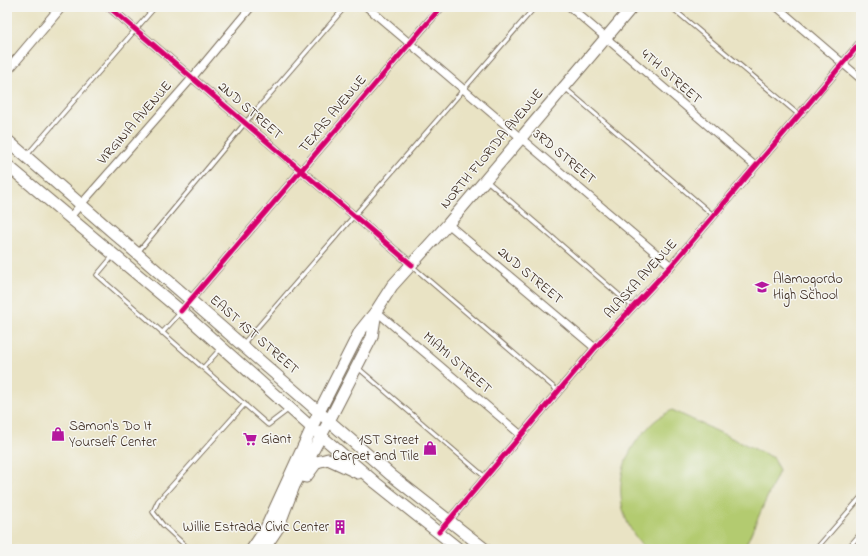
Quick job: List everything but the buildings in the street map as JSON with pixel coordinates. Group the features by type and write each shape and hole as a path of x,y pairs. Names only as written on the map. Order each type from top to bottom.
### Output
{"main road":[{"name":"NORTH FLORIDA AVENUE","path":"252,549 265,530 319,412 360,331 376,311 392,286 448,224 632,7"},
{"name":"EAST 1ST STREET","path":"7,140 392,475 485,549"},
{"path":"7,165 181,311 376,483 459,549"},
{"name":"NORTH FLORIDA AVENUE","path":"278,528 294,486 322,436 372,337 376,311"},
{"path":"264,549 288,513 301,486 317,462 328,459 343,465 376,483"}],"street":[{"path":"7,71 61,7"},
{"name":"2ND STREET","path":"109,7 412,265"},
{"name":"VIRGINIA AVENUE","path":"69,218 192,78 251,7"},
{"name":"3RD STREET","path":"367,7 671,266"},
{"name":"TEXAS AVENUE","path":"181,311 441,7"},
{"name":"4TH STREET","path":"570,7 755,166"},
{"path":"777,7 861,78"},
{"name":"ALASKA AVENUE","path":"439,532 595,348 671,266 861,42"},
{"name":"2ND STREET","path":"448,224 595,348"},
{"name":"MIAMI STREET","path":"376,311 521,435"}],"lane":[{"path":"26,156 155,7"},
{"path":"137,252 345,7"},
{"path":"242,345 535,7"},
{"path":"671,7 799,115"},
{"path":"564,87 714,215"},
{"path":"485,180 633,307"},
{"path":"114,255 97,275 202,368 268,425 290,408"},
{"path":"412,265 558,391"},
{"path":"162,333 181,311"},
{"path":"202,368 222,347"},
{"path":"357,367 485,477"},
{"path":"189,549 163,525 153,512 158,500 244,404"},
{"path":"816,549 861,497"},
{"path":"847,549 861,533"}],"green space":[{"path":"672,410 774,458 779,471 744,549 646,549 635,536 627,521 622,506 621,490 622,474 627,459 634,444 645,431 656,420"}],"cycle path":[{"path":"109,7 412,265"},
{"path":"181,311 441,7"},
{"path":"439,532 595,348 671,266 861,42"}],"place":[{"name":"Alamogordo High School","path":"762,287"},
{"name":"Samon's Do It Yourself Center","path":"58,434"},
{"name":"Giant","path":"250,439"},
{"name":"1ST Street Carpet and Tile","path":"430,448"},
{"name":"Willie Estrada Civic Center","path":"340,527"}]}
